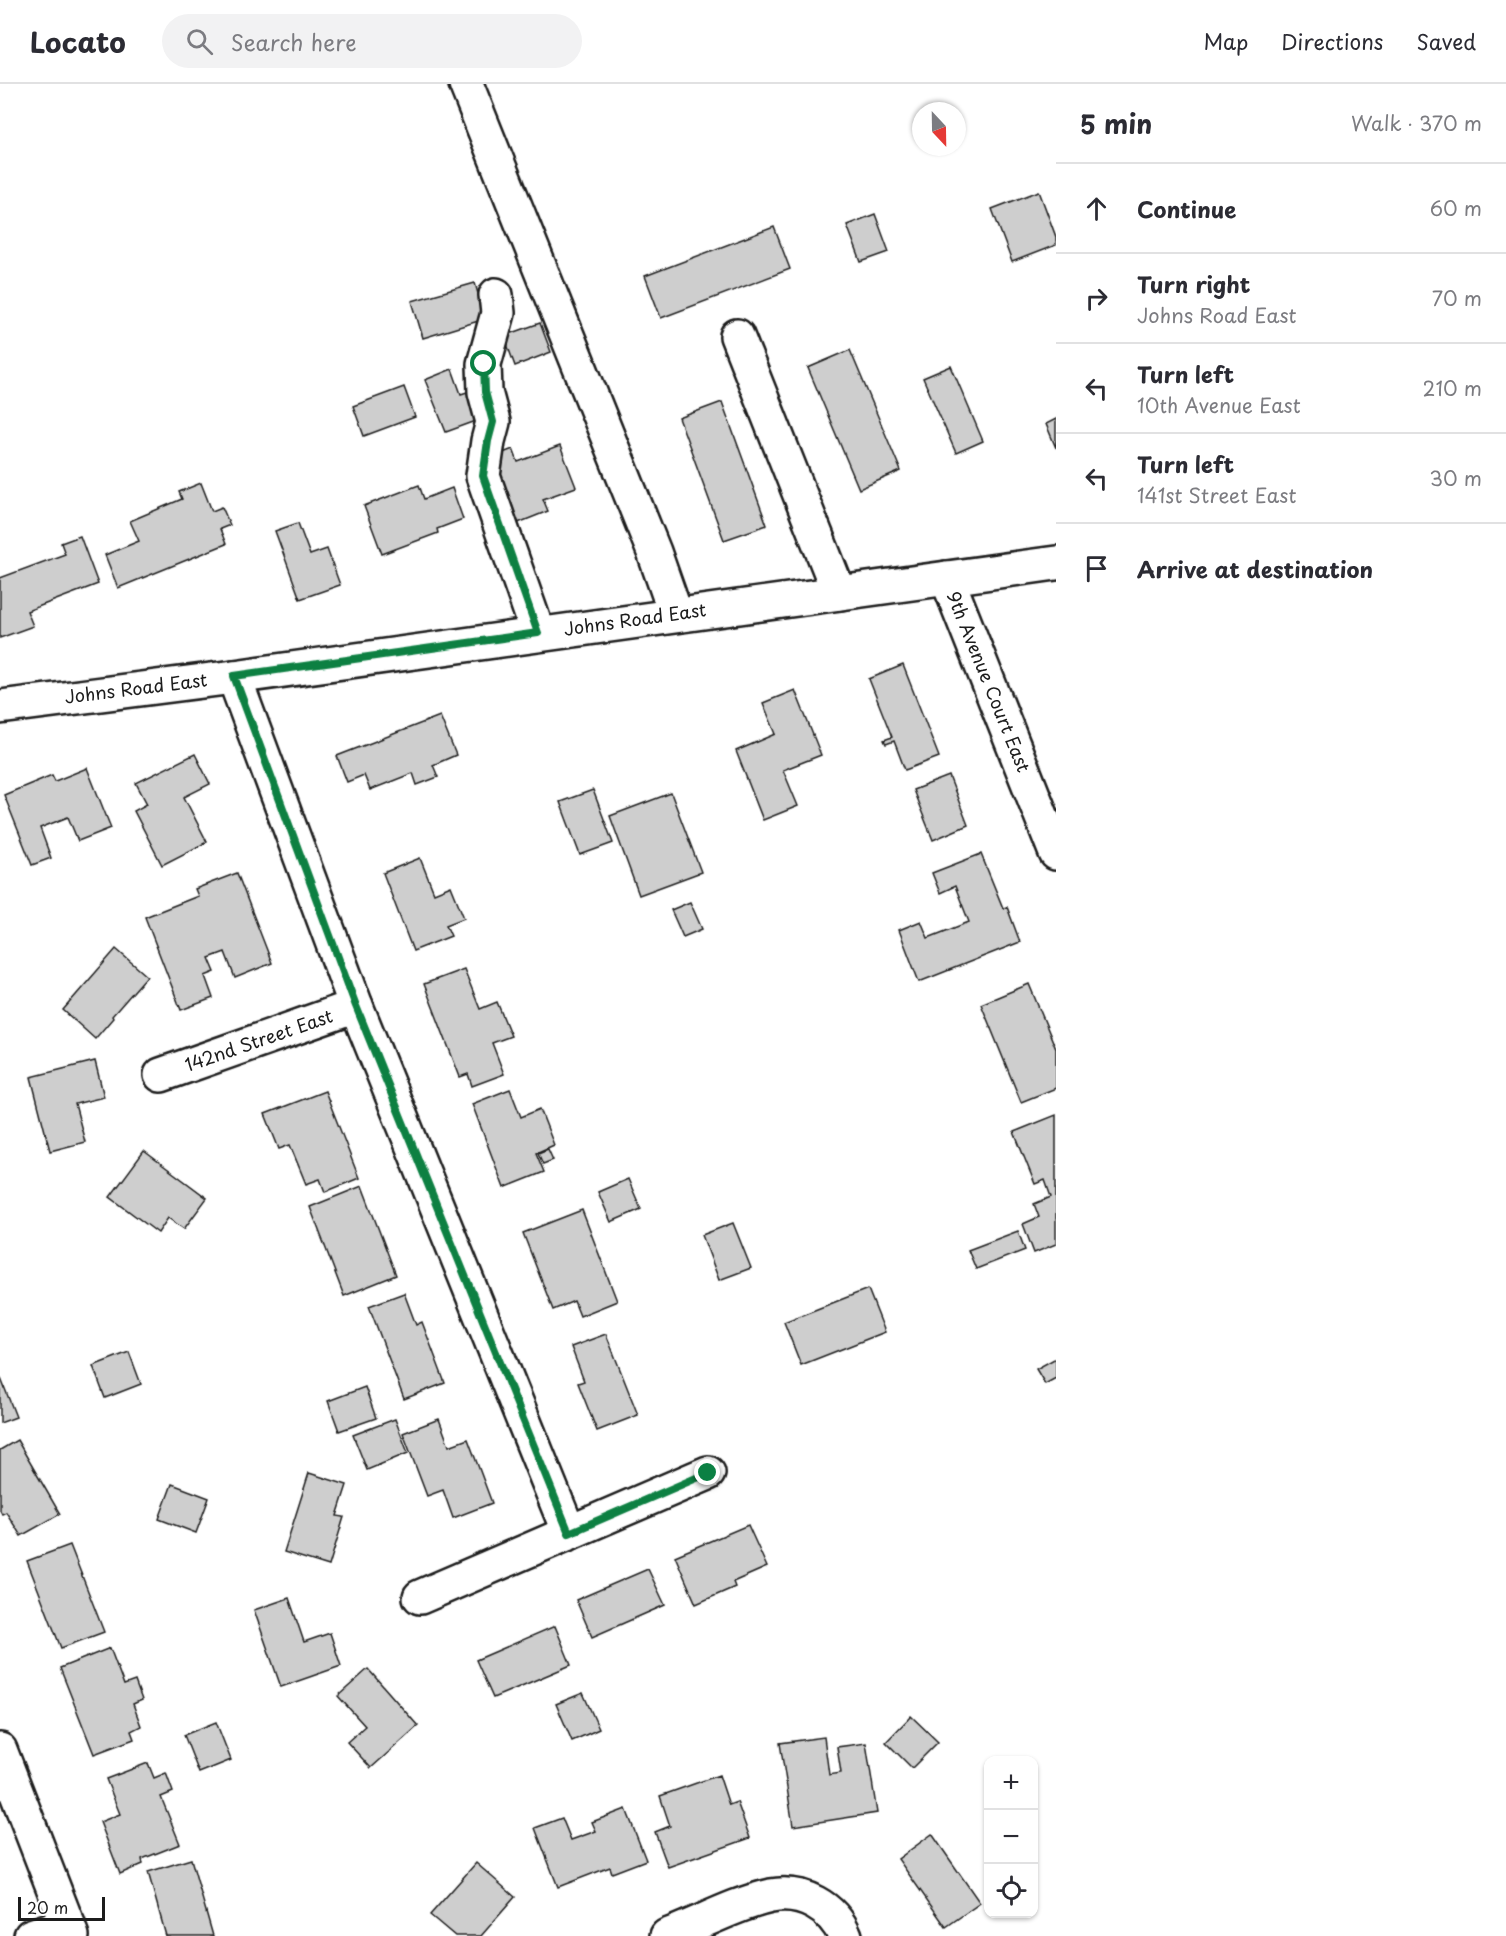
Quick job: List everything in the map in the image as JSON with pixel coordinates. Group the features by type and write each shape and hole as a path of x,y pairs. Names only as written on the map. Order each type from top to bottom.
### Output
{"street":[{"path":"466,84 654,552 676,615"},
{"path":"496,295 498,313 484,364 485,392 493,422 483,476 538,633"},
{"path":"737,336 839,592"},
{"name":"Johns Road East","path":"0,707 1056,562"},
{"name":"9th Avenue Court East","path":"947,578 1056,852"},
{"path":"234,676 356,1006 569,1533"},
{"name":"142nd Street East","path":"161,1075 356,1006"},
{"path":"420,1597 708,1473"},
{"path":"0,1750 70,1930 31,1936"},
{"path":"667,1936 742,1905 772,1896 794,1896 814,1901 828,1911 841,1926 845,1936"}],"building":[{"path":"1039,191 1056,237 1056,245 1012,262 992,209"},
{"path":"875,214 889,252 861,262 847,225"},
{"path":"774,227 790,269 661,318 645,276"},
{"path":"475,283 485,319 423,338 412,301"},
{"path":"540,323 551,352 515,366 504,336"},
{"path":"850,350 901,471 859,489 808,368"},
{"path":"951,366 983,441 956,453 923,378"},
{"path":"452,369 461,394 476,389 487,417 446,432 425,380"},
{"path":"404,387 415,417 364,436 353,406"},
{"path":"722,402 767,525 724,540 679,418"},
{"path":"1056,419 1056,448 1046,424"},
{"path":"560,446 576,487 543,499 548,511 513,525 488,459 513,449 518,462"},
{"path":"201,483 212,511 222,507 230,525 220,529 226,544 118,588 105,555 139,541 130,521 182,499 179,492"},
{"path":"419,485 424,499 452,488 463,519 437,529 438,533 382,554 364,506"},
{"path":"298,523 310,555 327,549 340,585 300,599 275,531"},
{"path":"80,536 98,584 27,611 33,626 0,638 0,578 65,554 61,543"},
{"path":"903,665 939,757 905,770 894,741 886,744 884,740 892,737 869,679"},
{"path":"795,690 821,755 783,770 798,806 763,820 736,751 776,734 763,703"},
{"path":"440,716 456,755 433,765 438,777 417,785 413,773 370,790 364,775 347,782 337,756"},
{"path":"195,754 210,784 184,797 207,842 162,865 134,811 147,804 136,783"},
{"path":"87,768 111,828 78,841 68,817 40,828 51,858 32,865 4,795 52,775 55,781"},
{"path":"949,776 968,825 933,840 913,790"},
{"path":"593,790 613,843 580,855 560,802"},
{"path":"671,793 701,872 639,895 610,816"},
{"path":"981,854 1003,908 1007,907 1020,942 919,982 899,930 921,921 928,938 969,922 955,886 940,893 932,873"},
{"path":"420,858 434,893 451,886 464,918 446,925 451,936 413,951 383,873"},
{"path":"237,873 272,963 235,978 225,952 209,958 215,972 205,976 213,998 181,1010 145,917 198,896 195,889"},
{"path":"690,902 702,929 683,937 671,910"},
{"path":"116,949 147,976 95,1039 63,1010"},
{"path":"464,969 480,1009 497,1002 511,1036 492,1043 504,1074 472,1086 468,1074 460,1077 424,984"},
{"path":"1029,984 1056,1049 1056,1088 1021,1102 981,1004"},
{"path":"95,1061 104,1097 75,1104 85,1142 50,1151 31,1077"},
{"path":"510,1089 521,1117 540,1109 554,1145 536,1153 544,1172 504,1188 472,1104"},
{"path":"325,1091 359,1178 325,1192 320,1179 306,1184 290,1145 279,1149 265,1114"},
{"path":"1056,1115 1056,1244 1034,1253 1023,1224 1039,1217 1034,1204 1051,1197 1045,1180 1035,1184 1014,1132"},
{"path":"548,1149 553,1160 543,1164 538,1153"},
{"path":"144,1151 207,1198 184,1229 168,1218 158,1233 110,1197"},
{"path":"628,1179 641,1209 611,1222 598,1192"},
{"path":"362,1186 396,1275 344,1296 310,1207"},
{"path":"582,1210 617,1301 580,1316 574,1301 553,1310 523,1233"},
{"path":"733,1223 751,1268 719,1280 702,1235"},
{"path":"1018,1231 1025,1250 976,1269 968,1250"},
{"path":"868,1289 885,1332 801,1365 784,1322"},
{"path":"404,1293 416,1325 422,1322 445,1383 404,1399 369,1306"},
{"path":"606,1334 638,1415 597,1431 578,1383 584,1381 571,1347"},
{"path":"129,1352 141,1384 105,1398 93,1366"},
{"path":"1056,1358 1056,1378 1045,1384 1036,1369"},
{"path":"0,1376 16,1417 0,1423"},
{"path":"365,1387 376,1418 339,1431 328,1401"},
{"path":"395,1419 408,1453 367,1470 353,1435"},
{"path":"439,1419 449,1446 468,1439 492,1503 453,1518 443,1490 427,1496 403,1433"},
{"path":"17,1440 60,1514 21,1536 6,1512 2,1514 0,1510 0,1450"},
{"path":"309,1473 347,1485 337,1516 344,1517 329,1566 284,1552"},
{"path":"172,1484 209,1498 196,1533 159,1519"},
{"path":"748,1525 767,1567 733,1582 735,1587 696,1604 675,1556"},
{"path":"70,1545 104,1632 61,1648 27,1561"},
{"path":"648,1569 665,1605 592,1637 576,1600"},
{"path":"289,1598 304,1642 330,1633 341,1666 281,1687 254,1610"},
{"path":"555,1626 571,1665 493,1698 476,1660"},
{"path":"110,1648 124,1685 135,1681 142,1700 133,1704 141,1726 131,1731 134,1739 94,1754 60,1668"},
{"path":"368,1669 418,1726 371,1768 347,1742 365,1726 338,1696"},
{"path":"583,1693 599,1729 572,1741 556,1704"},
{"path":"911,1716 938,1742 912,1768 886,1742"},
{"path":"216,1722 231,1760 199,1773 184,1735"},
{"path":"824,1737 829,1775 841,1773 837,1747 866,1743 877,1813 793,1826 780,1743"},
{"path":"148,1763 154,1778 166,1773 173,1792 161,1797 180,1844 142,1859 143,1864 120,1874 100,1822 120,1814 106,1779"},
{"path":"719,1775 729,1805 737,1802 750,1838 668,1867 655,1832 670,1826 660,1796"},
{"path":"626,1809 646,1860 612,1873 610,1867 558,1887 535,1828 562,1818 571,1840 596,1831 592,1822"},
{"path":"932,1834 980,1903 946,1927 898,1859"},
{"path":"191,1859 213,1936 166,1936 148,1872"},
{"path":"476,1863 515,1897 481,1936 455,1936 430,1915"}],"route":[{"path":"484,364 485,392 493,422 483,476 538,633 234,676 356,1006 569,1533 708,1473"}]}
